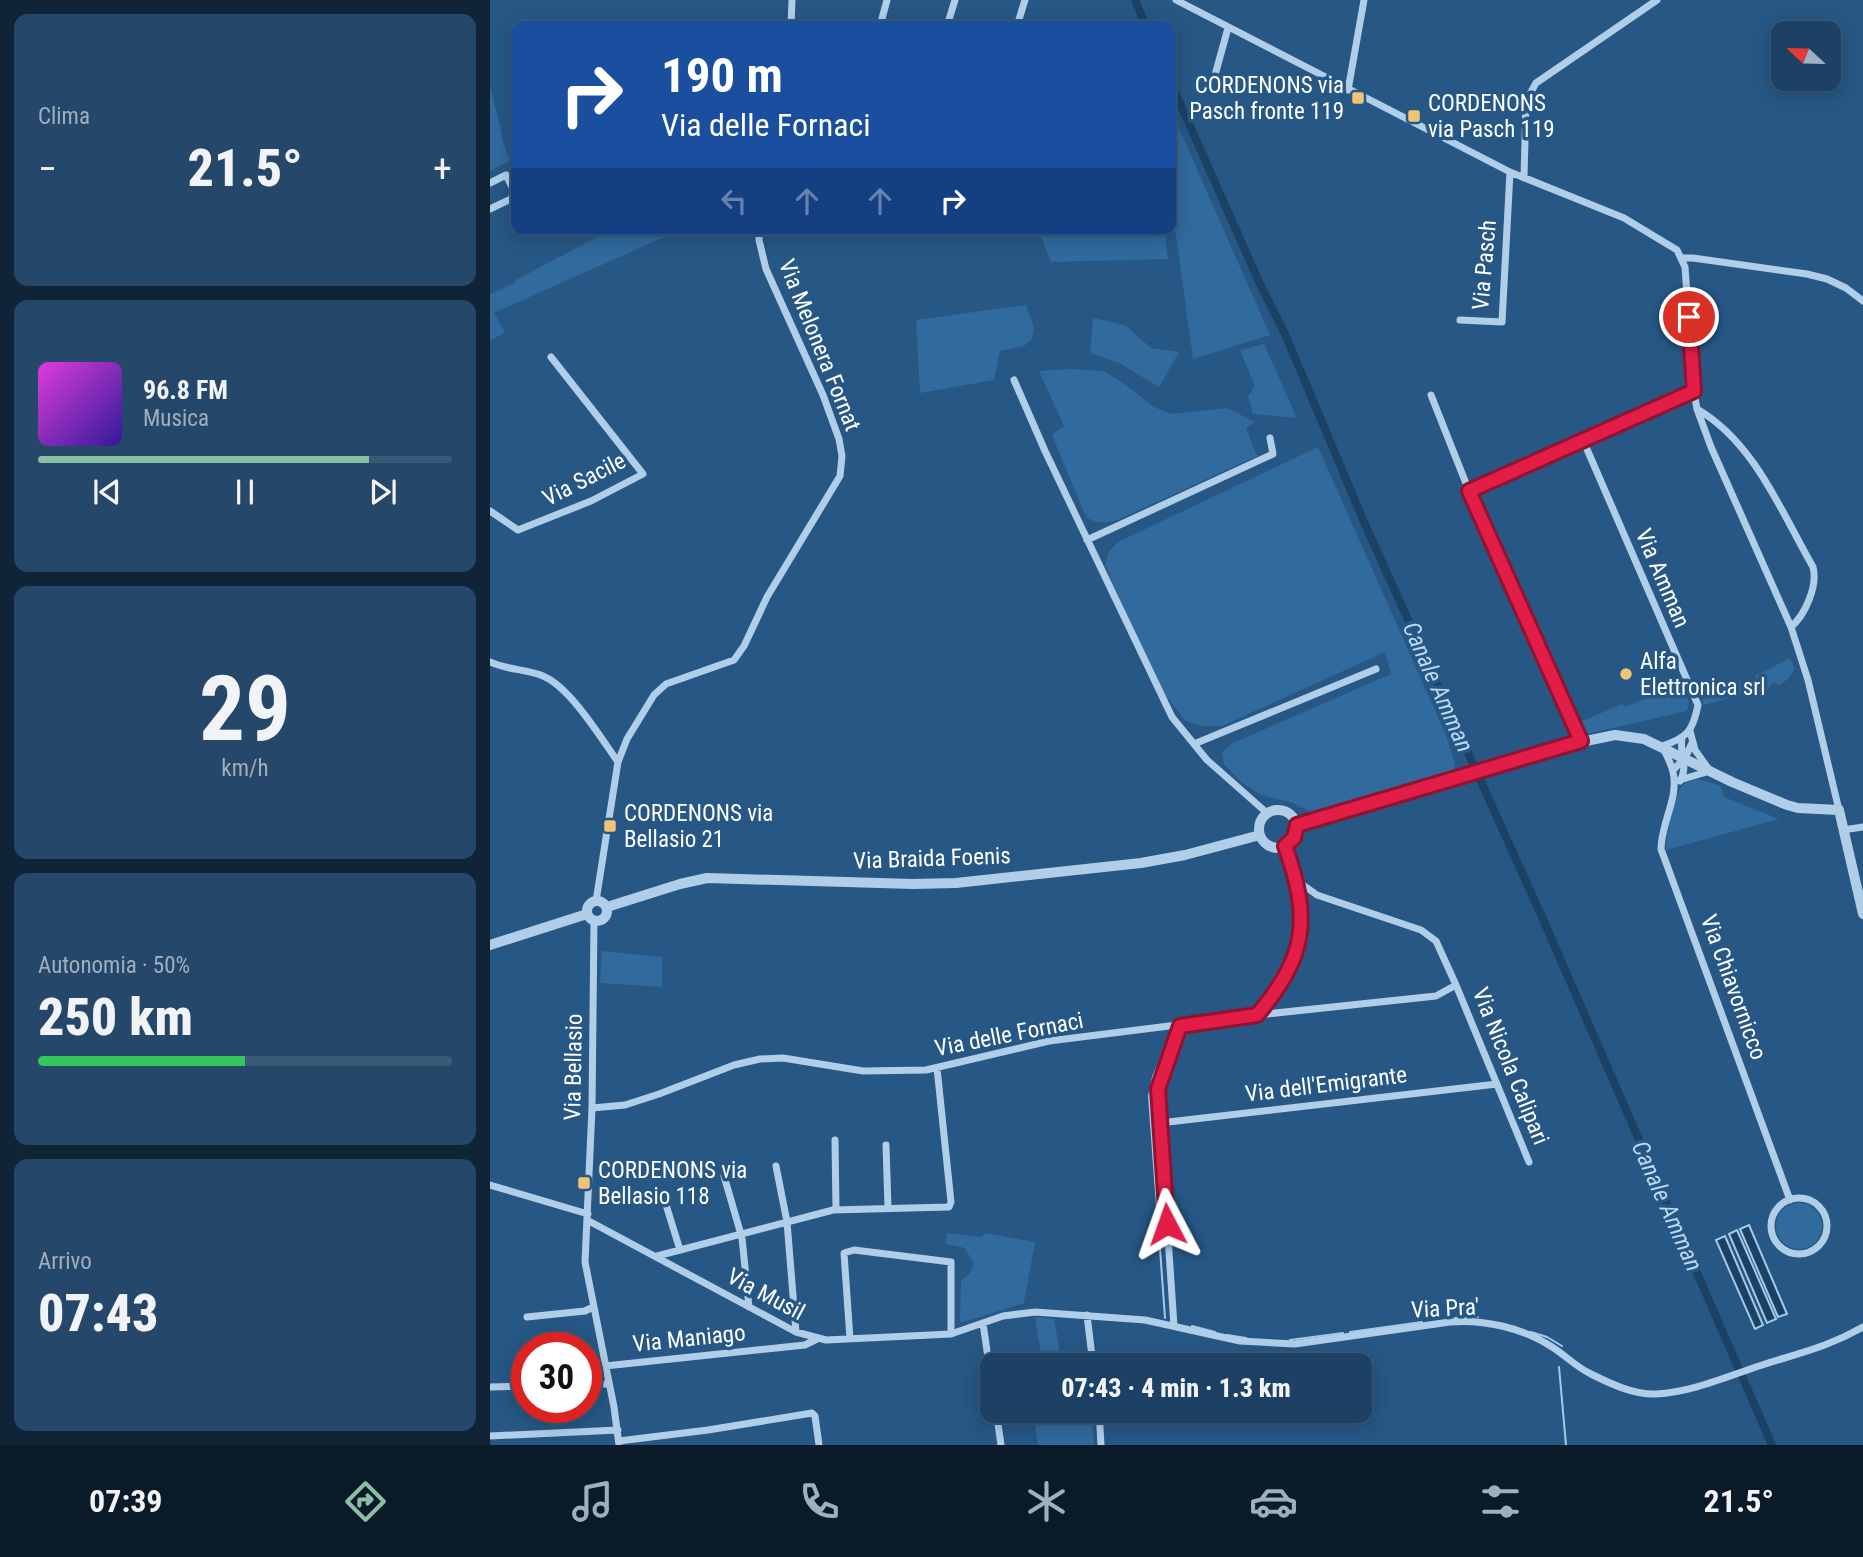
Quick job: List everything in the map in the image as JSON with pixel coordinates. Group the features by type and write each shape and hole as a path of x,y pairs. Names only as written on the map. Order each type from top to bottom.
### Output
{"street":[{"path":"791,21 792,0"},
{"path":"881,21 887,0"},
{"path":"949,21 955,0"},
{"path":"1019,21 1025,0"},
{"path":"1175,0 1510,172 1624,218 1677,250 1683,258 1697,409 1711,447 1791,627 1808,680 1863,915"},
{"path":"1348,90 1364,0"},
{"path":"1524,178 1526,101 1535,83 1657,0"},
{"path":"1214,75 1228,28"},
{"name":"Via Pasch","path":"1460,320 1502,321 1510,172"},
{"path":"490,183 506,176 511,185"},
{"path":"490,209 511,199"},
{"name":"Via Melonera Fornat","path":"618,762 640,716 654,695 666,684 734,660 744,646 767,597 840,476 842,456 839,439 766,269 759,235"},
{"path":"1683,258 1807,274 1846,288 1863,301"},
{"name":"Via Sacile","path":"490,510 518,530 591,501 643,474 551,357"},
{"path":"1014,380 1172,717 1208,760 1267,813"},
{"path":"1469,491 1694,391"},
{"path":"1431,395 1469,491 1581,741"},
{"path":"1697,409 1718,423 1746,451 1813,567 1814,578 1803,612 1791,627"},
{"path":"1087,540 1273,454 1270,438"},
{"name":"Via Amman","path":"1583,440 1698,705 1690,731 1698,756 1710,771"},
{"path":"490,662 549,679 577,705 618,762 596,901"},
{"path":"1194,744 1376,668"},
{"path":"1662,746 1682,738 1690,731"},
{"path":"1297,825 1581,741 1625,736 1662,746 1710,771 1787,805 1839,810"},
{"path":"1682,738 1680,748 1685,758"},
{"path":"1683,779 1685,758 1692,742"},
{"name":"Via Chiavornicco","path":"1662,746 1673,770 1675,786 1661,839 1661,849 1790,1200"},
{"path":"1673,770 1685,758"},
{"path":"1675,786 1683,779 1710,771"},
{"path":"1275,809 1284,810 1292,816 1297,825 1294,838 1279,848 1268,845 1260,835 1259,824 1267,813 1275,809"},
{"path":"1843,830 1863,827"},
{"name":"Via Braida Foenis","path":"607,907 707,878 956,883 1141,863 1185,855 1260,835"},
{"path":"1257,1015 1281,987 1301,940 1296,880 1285,846"},
{"name":"Via Nicola Calipari","path":"1296,880 1317,895 1421,930 1436,942 1529,1162"},
{"path":"490,945 591,917 604,918 607,907 596,901 587,907 591,917"},
{"name":"Via Bellasio","path":"591,917 592,1108 585,1262 619,1443"},
{"name":"Via Nicola Calipari","path":"1257,1015 1436,996 1456,985"},
{"name":"Via delle Fornaci","path":"592,1108 625,1105 734,1065 760,1059 783,1058 863,1072 937,1068 1049,1041 1257,1015"},
{"path":"1174,1326 1158,1089 1180,1026"},
{"path":"656,1256 836,1210 949,1207 951,1202 937,1068"},
{"name":"Via dell'Emigrante","path":"1160,1123 1497,1084"},
{"path":"835,1140 836,1210"},
{"path":"886,1145 888,1208"},
{"path":"776,1167 787,1222 796,1332"},
{"path":"724,1176 741,1234 749,1307"},
{"path":"490,1185 587,1217"},
{"path":"663,1195 680,1250"},
{"path":"1799,1198 1811,1201 1821,1208 1825,1215 1825,1238 1809,1253 1800,1255 1788,1252 1778,1245 1773,1235 1775,1213 1782,1204 1790,1200 1799,1198"},
{"name":"Via Musil","path":"587,1217 796,1332 818,1339 951,1334 1022,1312 1087,1315"},
{"path":"849,1339 844,1253 854,1250 951,1262 951,1334"},
{"path":"527,1317 585,1311 593,1307"},
{"path":"1087,1315 1092,1353"},
{"name":"Via Pra'","path":"1087,1315 1145,1320 1240,1341 1275,1345 1450,1322 1494,1324 1550,1345 1589,1374 1636,1393 1656,1394 1711,1384 1750,1369 1817,1350 1863,1327"},
{"path":"983,1323 987,1353"},
{"name":"Via Maniago","path":"606,1366 805,1345 818,1339"},
{"path":"602,1384 608,1384"},
{"path":"490,1387 511,1386"},
{"path":"619,1443 812,1413 815,1416 819,1445"},
{"path":"998,1423 1001,1445"},
{"path":"1099,1423 1101,1445"},
{"path":"490,1436 618,1430"}],"shaded area":[{"path":"490,85 510,161 490,171"},
{"path":"1176,121 1270,335 1193,359 1176,235"},
{"path":"601,235 669,235 494,313 505,333 490,340 490,294 515,283 516,280"},
{"path":"1040,235 1165,235 1168,259 1051,262"},
{"path":"1026,305 1034,327 1032,339 1024,346 1000,351 994,380 920,393 916,320"},
{"path":"1093,318 1125,325 1151,348 1179,352 1159,387 1119,363 1090,353"},
{"path":"1264,344 1297,418 1253,414 1248,396 1255,386 1240,350"},
{"path":"1039,371 1103,371 1154,407 1172,414 1227,408 1255,422 1246,428 1257,456 1120,519 1111,522 1090,520 1086,517 1052,435 1064,426"},
{"path":"1318,447 1446,735 1455,764 1453,770 1311,812 1291,802 1263,796 1241,782 1224,764 1222,752 1233,743 1391,674 1385,652 1222,726 1201,726 1186,721 1156,683 1105,565 1109,551 1118,542"},
{"path":"1790,658 1795,669 1788,679 1779,685 1772,684 1768,690 1760,690 1755,676"},
{"path":"1743,681 1746,692 1744,694 1704,705 1702,697"},
{"path":"1682,683 1687,693 1687,711 1582,735 1575,724 1622,704 1625,707"},
{"path":"1699,779 1721,786 1724,797 1779,819 1666,850 1671,816 1679,790 1683,785"},
{"path":"602,951 662,957 662,987 600,983"},
{"path":"1799,1203 1815,1210 1822,1226 1815,1242 1799,1249 1783,1242 1776,1226 1783,1210"},
{"path":"1749,1225 1787,1314 1778,1317 1740,1229"},
{"path":"1737,1230 1776,1319 1767,1323 1729,1234"},
{"path":"947,1233 981,1237 986,1233 1035,1242 1024,1303 960,1323 961,1281 970,1273 974,1264 965,1248 946,1244"},
{"path":"1725,1236 1763,1325 1755,1329 1716,1240"},
{"path":"1035,1317 1054,1319 1060,1353 1041,1353"},
{"path":"1035,1423 1093,1423 1094,1445 1038,1445"}],"waterway":[{"name":"Canale Amman","path":"1135,0 1144,21"},
{"name":"Canale Amman","path":"1176,94 1285,334 1364,522 1542,917 1772,1445"},
{"path":"1165,1318 1149,1096 1153,1077 1167,1044"},
{"path":"1455,1318 1478,1317"},
{"path":"1350,1332 1422,1322"},
{"path":"1192,1326 1215,1332"},
{"path":"1531,1332 1562,1346"},
{"path":"1290,1340 1343,1333"},
{"path":"1227,1335 1246,1338"},
{"path":"1559,1367 1566,1445"}],"place":[{"name":"CORDENONS via Pasch fronte 119","path":"1358,98"},
{"name":"CORDENONS via Pasch 119","path":"1414,116"},
{"name":"Alfa Elettronica srl","path":"1626,674"},
{"name":"CORDENONS via Bellasio 21","path":"610,826"},
{"name":"CORDENONS via Bellasio 118","path":"584,1183"}],"route":[{"path":"1167,1224 1158,1089 1180,1026 1257,1015 1281,987 1301,940 1296,880 1285,846 1294,838 1297,825 1581,741 1469,491 1694,391 1689,317"}]}
